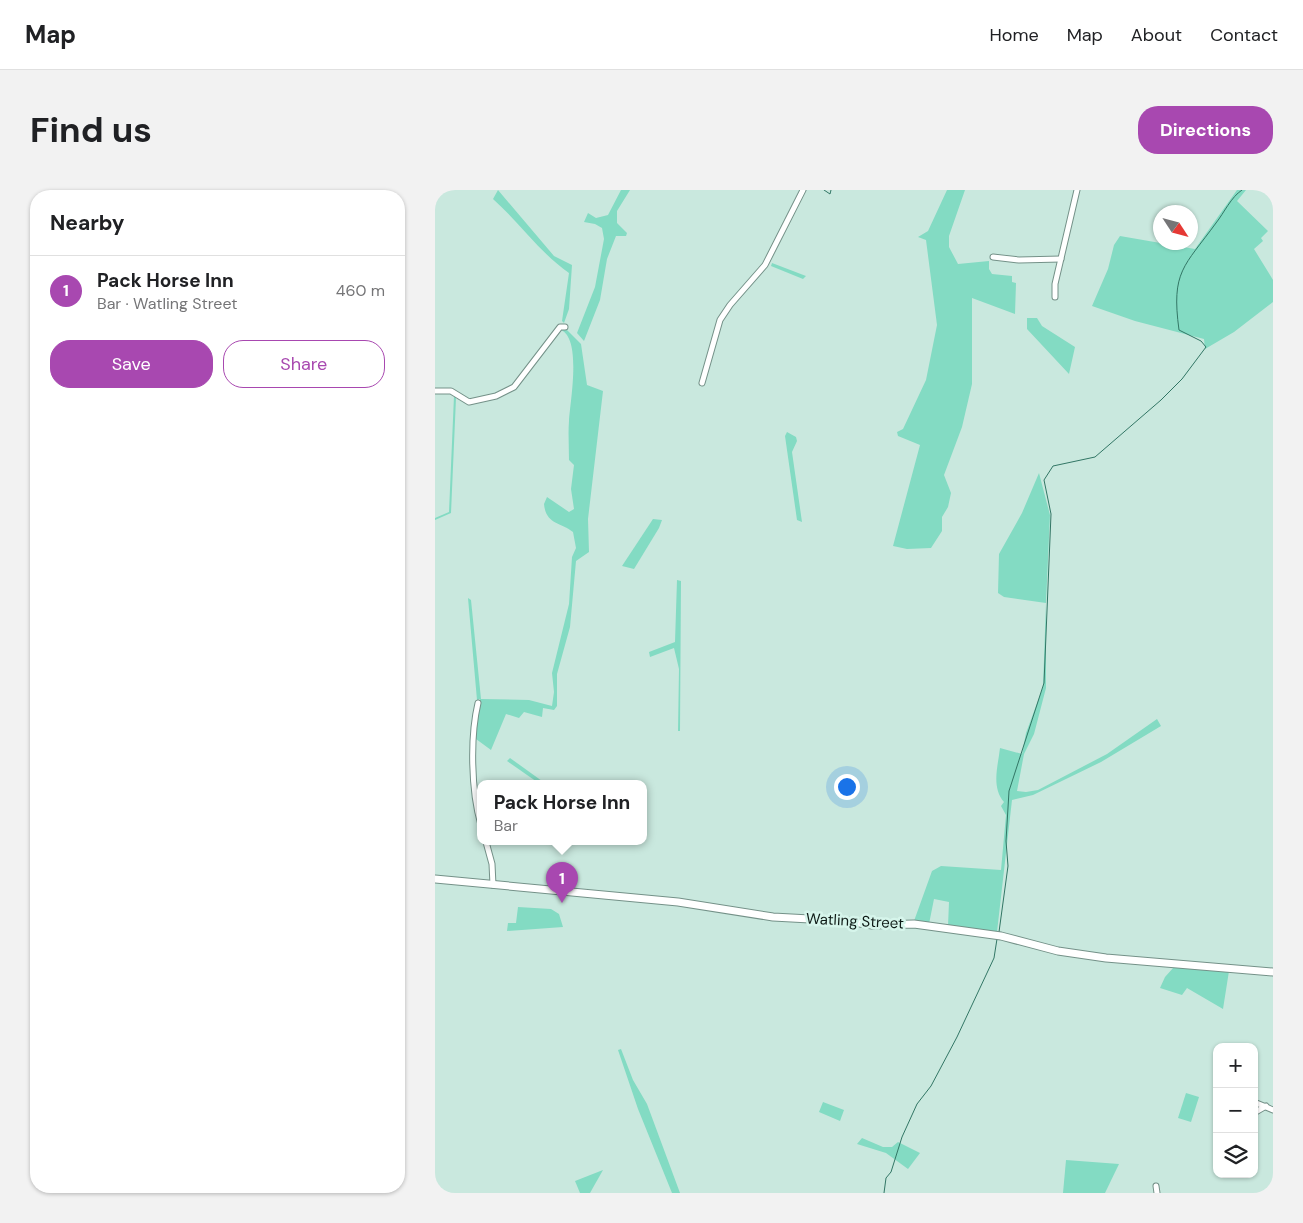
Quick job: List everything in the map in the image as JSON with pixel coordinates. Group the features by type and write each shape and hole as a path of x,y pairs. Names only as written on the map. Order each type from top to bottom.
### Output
{"street":[{"path":"702,383 720,320 765,265 803,190"},
{"path":"1055,297 1055,284 1077,190"},
{"path":"993,257 1019,260 1061,259"},
{"path":"435,391 451,391 469,402 504,393 518,383 560,327 565,327"},
{"path":"477,808 474,759 475,720 478,703"},
{"path":"487,845 492,864 493,884"},
{"name":"Watling Street","path":"435,879 678,902 773,917 842,920 872,925 914,924 1001,936 1058,951 1106,958 1273,972"},
{"path":"1258,1103 1273,1110"},
{"path":"1258,1111 1266,1106"},
{"path":"1156,1186 1157,1193"}],"green space":[{"path":"498,190 554,256 572,265 569,309 564,323 562,321 569,273 548,256 493,199"},
{"path":"621,190 630,190 617,211 617,223 627,233 626,236 616,236 607,259 600,300 584,341 577,333 595,287 604,239 602,228 595,224 584,222 588,213 596,218 608,215"},
{"path":"947,190 965,190 949,236 949,247 958,264 989,261 989,269 992,274 1012,276 1012,282 1016,283 1015,314 972,298 972,384 962,427 944,475 951,493 948,507 942,517 942,531 931,548 907,549 893,546 920,445 898,436 897,432 903,429 926,380 937,325 926,240 918,237 928,231"},
{"path":"1237,190 1246,190 1237,201 1268,231 1261,238 1263,241 1254,249 1273,280 1273,302 1234,332 1205,349 1204,339 1135,321 1092,306 1108,269 1114,245 1120,236 1153,242 1153,250 1198,250 1198,245"},
{"path":"772,263 806,276 803,279 771,266"},
{"path":"1027,318 1037,318 1042,326 1075,347 1069,374 1027,329"},
{"path":"565,328 581,344 587,385 603,391 588,519 589,552 576,561 570,627 557,674 557,706 554,710 543,708 542,717 524,712 519,718 506,714 491,750 476,739 476,722 480,699 477,700 468,598 471,600 481,699 529,700 552,706 554,692 552,673 569,604 572,557 576,548 573,532 551,519 545,511 544,504 547,497 569,512 574,509 571,489 574,465 569,460 569,421 573,358 571,345 567,336 561,330"},
{"path":"454,396 456,398 451,513 435,520 435,518 449,512"},
{"path":"787,432 796,437 797,441 792,452 802,522 797,520 785,436"},
{"path":"1039,473 1050,515 1046,603 1004,597 998,593 999,554 1022,513"},
{"path":"653,519 662,520 634,569 622,566"},
{"path":"677,580 681,581 680,731 678,731 679,669 674,648 650,657 649,652 675,642"},
{"path":"1046,603 1046,688 1034,734 1024,754 1017,791 1038,790 1107,754 1157,719 1161,726 1101,762 1033,795 1012,800 997,932 948,926 949,902 934,899 929,924 914,921 932,871 941,866 1001,870 1006,815 1001,806 1004,802 996,783 1000,748 1022,754 1026,733 1043,687"},
{"path":"510,758 541,780 534,780 507,761"},
{"path":"518,907 551,909 559,914 563,927 507,931 508,923 516,923"},
{"path":"1174,967 1229,971 1223,1009 1187,988 1182,995 1160,988 1165,977"},
{"path":"621,1049 633,1080 647,1104 680,1193 672,1193 638,1109 618,1050"},
{"path":"1186,1093 1199,1097 1191,1122 1178,1118"},
{"path":"823,1102 844,1110 840,1121 819,1112"},
{"path":"862,1138 883,1147 892,1147 898,1142 920,1153 908,1169 886,1153 857,1144"},
{"path":"1066,1160 1119,1164 1105,1193 1063,1193"},
{"path":"603,1170 590,1193 580,1193 575,1181"}],"waterway":[{"path":"824,190 830,194 831,190"},
{"path":"999,932 1008,866 1006,841 1009,791 1044,683 1051,514 1044,480 1053,466 1095,457 1161,400 1182,379 1206,347 1201,341 1179,330 1177,310 1179,282 1188,261 1231,201 1242,190"},
{"path":"884,1193 886,1178 891,1172 902,1137 917,1104 931,1086 957,1037 994,958 997,939"}],"place":[{"name":"Pack Horse Inn","path":"562,903"}]}
